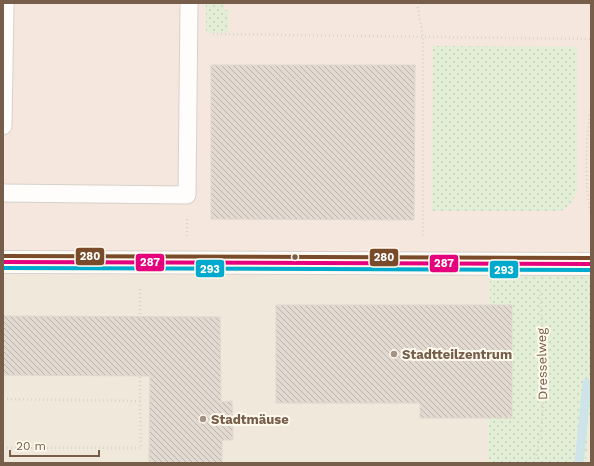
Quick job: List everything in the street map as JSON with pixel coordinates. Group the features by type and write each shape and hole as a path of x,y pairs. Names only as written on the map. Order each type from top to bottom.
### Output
{"street":[{"path":"3,262 591,264"}],"lane":[{"path":"3,126 5,3"},
{"path":"3,193 187,195 189,3"}],"path":[{"path":"417,3 423,37 423,264"},
{"path":"189,34 591,39"},
{"path":"275,78 306,79"},
{"path":"591,107 588,127 587,153 588,204 591,215"},
{"path":"187,195 187,263"},
{"name":"Dresselweg","path":"534,463 540,437 542,409 540,265"},
{"path":"3,448 141,448 140,376"},
{"path":"3,399 140,401"}],"shaded area":[{"path":"3,3 591,3 591,272 490,276 3,274"},
{"path":"3,274 490,276 488,463 3,463"},
{"path":"591,402 591,463 586,463"}],"green space":[{"path":"206,3 224,3 224,10 229,10 228,31 225,33 206,33"},
{"path":"433,46 577,47 577,190 571,204 561,211 432,211"},
{"path":"591,272 591,402 586,463 488,463 490,276"}],"building":[{"path":"211,65 415,65 414,220 211,219"},
{"name":"Stadtteilzentrum","path":"276,305 512,305 512,418 420,418 420,403 276,403"},
{"path":"3,316 220,317 221,402 232,401 233,440 222,440 222,463 149,463 150,376 3,375"}],"waterway":[{"path":"579,463 587,383"}],"transit line":[{"name":"280","path":"3,256 591,258"},
{"name":"287","path":"3,262 591,264"},
{"name":"293","path":"3,268 591,270"}],"place":[{"name":"Stadtteilzentrum","path":"394,354"},
{"name":"Stadtmäuse","path":"203,419"}]}
